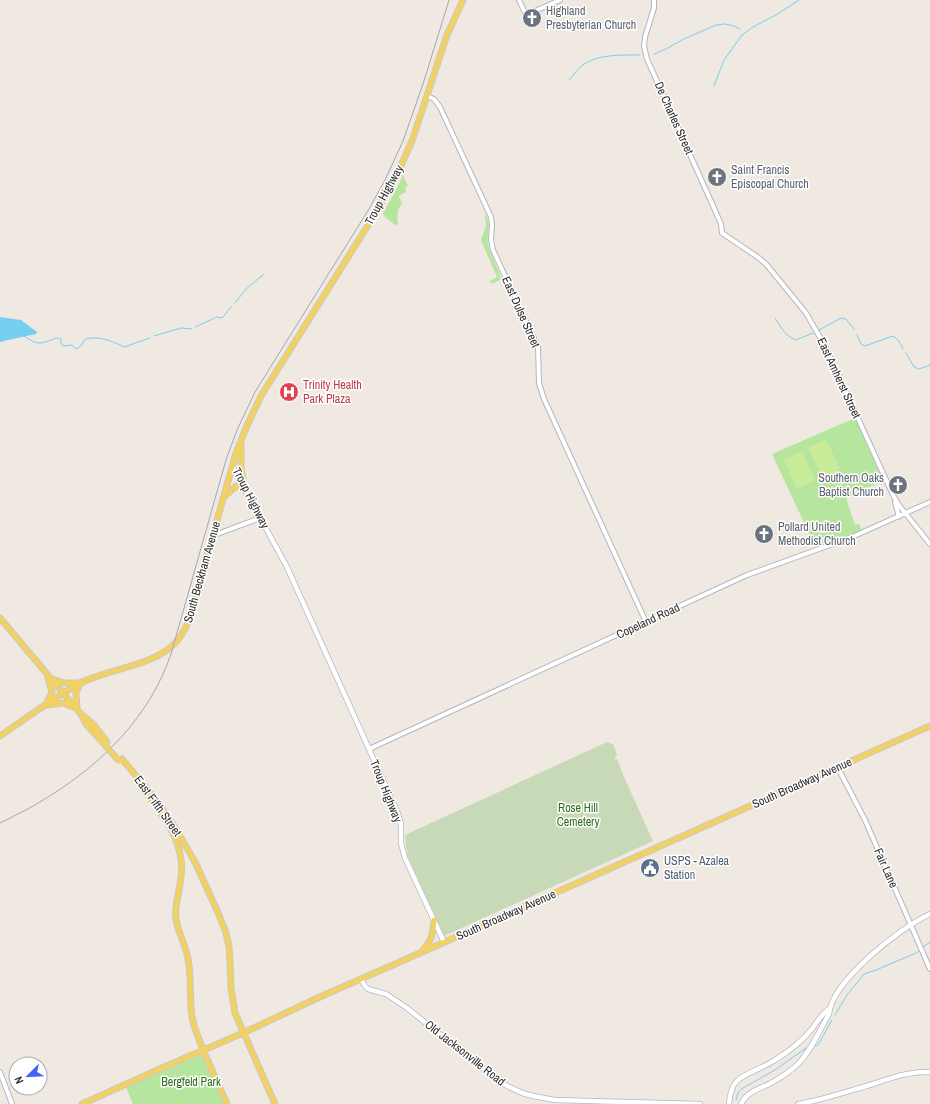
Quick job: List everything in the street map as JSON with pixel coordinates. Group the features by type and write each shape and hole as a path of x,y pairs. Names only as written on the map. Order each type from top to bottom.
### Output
{"main road":[{"name":"Troup Highway","path":"444,942 405,858 401,843 400,818 287,567 232,466 241,441 261,396 375,214 398,172 412,141 447,35 463,0"},
{"path":"241,441 241,467 245,491"},
{"name":"South Beckham Avenue","path":"0,736 81,682 153,659 168,650 177,642 188,622 232,466"},
{"path":"223,498 236,486 245,491"},
{"path":"0,618 79,711 86,724 120,760"},
{"path":"46,705 52,692 47,674"},
{"path":"51,679 66,684 81,682"},
{"path":"79,711 76,693 81,682"},
{"path":"46,705 64,703 79,711"},
{"name":"South Broadway Avenue","path":"82,1104 243,1033 316,998 421,953 930,726"},
{"name":"East Fifth Street","path":"120,760 150,798 172,830 180,850 182,874 176,905 176,917 188,959 191,977 192,1014 196,1032 227,1104"},
{"name":"East Fifth Street","path":"120,760 154,797 173,824 196,864 219,915 229,946 231,988 234,1007 243,1033 274,1104"},
{"path":"742,1104 750,1092 781,1077 800,1062 821,1028 829,1009 851,975 890,940 930,914"},
{"path":"421,953 430,941 434,920"},
{"name":"Old Jacksonville Road","path":"361,979 368,989 386,994 407,1008 501,1083 522,1093 555,1100 700,1104"},
{"path":"729,1104 732,1090 737,1081 747,1074 776,1060 796,1045 829,1009"},
{"path":"798,1104 812,1102 905,1074 930,1072"}],"street":[{"path":"520,0 526,15 560,0"},
{"name":"De Charles Street","path":"654,0 654,8 645,37 644,46 647,59 710,199 722,232"},
{"name":"East Dulse Street","path":"427,96 434,99 440,107 491,217 491,239 493,250 538,347 539,383 544,399 646,622"},
{"name":"East Amherst Street","path":"722,232 766,264 806,313 831,360 894,498 930,544"},
{"path":"894,498 898,517"},
{"name":"Copeland Road","path":"369,749 748,575 852,537 930,502"},
{"path":"212,536 260,518"},
{"name":"Fair Lane","path":"838,768 865,820 930,969"},
{"path":"0,1072 12,1104"}],"green space":[{"path":"403,175 408,186 405,187 406,192 399,196 402,204 398,210 398,224 395,225 384,216 383,213"},
{"path":"485,213 489,227 489,248 501,278 492,284 490,281 497,277 481,240 486,226"},
{"path":"855,418 883,481 846,498 855,525 859,524 862,530 818,547 815,546 772,454"},
{"path":"826,439 840,469 822,477 808,448"},
{"path":"802,451 815,480 797,489 784,460"},
{"name":"Rose Hill Cemetery","path":"607,742 614,745 617,756 615,759 617,759 653,841 444,936 408,856 405,835"},
{"name":"Bergfeld Park","path":"202,1054 224,1104 133,1104 126,1087"}],"water":[{"path":"0,317 21,320 37,332 36,334 0,342"}],"waterway":[{"path":"714,86 724,60 742,35 799,0"},
{"path":"654,54 716,25 725,24 740,29"},
{"path":"569,80 584,64 597,58 640,55"},
{"path":"235,303 246,289 264,274"},
{"path":"195,327 217,317 222,318 232,306"},
{"path":"775,318 786,334 796,340 813,333"},
{"path":"819,330 841,318 846,319 854,329"},
{"path":"154,336 181,328 192,329"},
{"path":"857,335 861,344 865,346 893,336 899,341 903,349"},
{"path":"24,336 36,343 46,342 56,338 61,339 61,344 64,346 72,345 76,349 81,346 85,339 90,338 105,339 124,347 150,338"},
{"path":"906,353 914,367 919,369 930,365"},
{"path":"923,947 930,942"},
{"path":"835,1015 847,995 864,974 919,951"},
{"path":"815,1046 818,1045 832,1020"},
{"path":"736,1100 738,1093 743,1088 775,1070 806,1048"}],"railway":[{"path":"0,823 42,801 68,784 87,769 106,753 122,736 151,698 162,677 171,654 226,460 237,430 255,392 369,209 385,180 403,141 424,81 449,0"}],"place":[{"name":"Highland Presbyterian Church","path":"532,18"},
{"name":"Saint Francis Episcopal Church","path":"717,177"},
{"name":"Trinity Health Park Plaza","path":"289,392"},
{"name":"Southern Oaks Baptist Church","path":"898,485"},
{"name":"Pollard United Methodist Church","path":"764,534"},
{"name":"USPS - Azalea Station","path":"650,868"}]}
